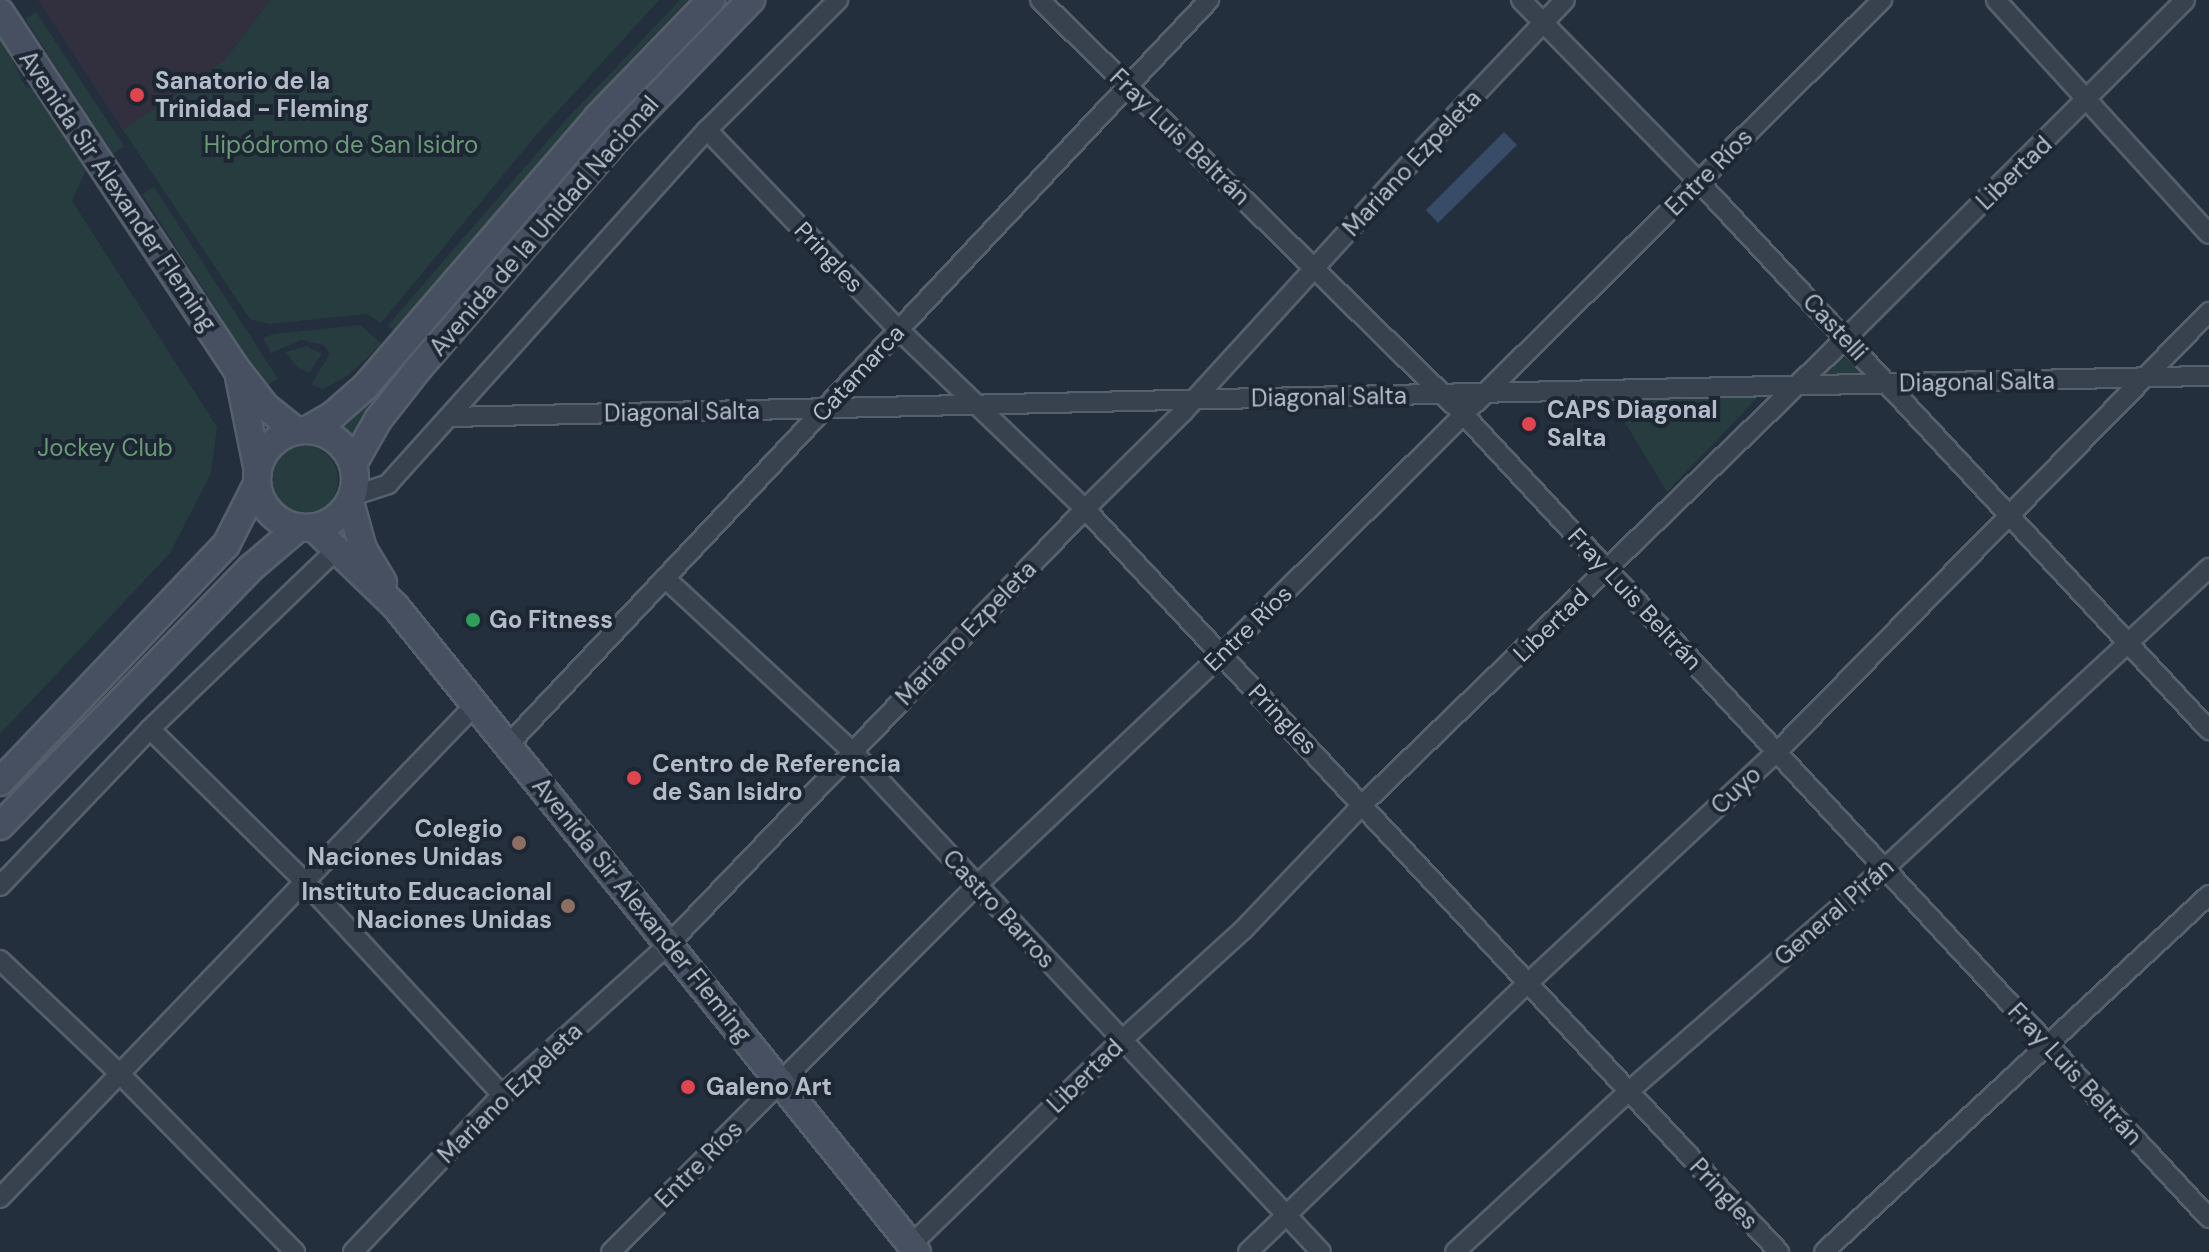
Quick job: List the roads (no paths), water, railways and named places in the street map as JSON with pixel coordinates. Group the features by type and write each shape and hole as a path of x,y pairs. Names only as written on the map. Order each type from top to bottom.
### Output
{"main road":[{"name":"Avenida de la Unidad Nacional","path":"302,430 333,415 366,386 598,117 711,0"},
{"name":"Avenida de la Unidad Nacional","path":"353,464 378,420 418,369 619,136 751,0"},
{"name":"Avenida Sir Alexander Fleming","path":"0,12 237,370 265,406 302,430"},
{"name":"Avenida Sir Alexander Fleming","path":"237,370 257,478"},
{"path":"0,782 226,545 270,446 302,430 334,438 353,464 351,499 344,512 306,527 251,568 0,826"},
{"path":"257,478 262,500 272,514 306,527"},
{"name":"Avenida Sir Alexander Fleming","path":"351,499 363,549 396,607"},
{"name":"Avenida Sir Alexander Fleming","path":"306,527 396,607 914,1248"}],"street":[{"path":"351,499 388,484 707,130 838,0"},
{"name":"Fray Luis Beltrán","path":"1040,0 1464,415 2209,1218"},
{"name":"Catamarca","path":"508,745 1209,0"},
{"name":"Castelli","path":"1521,0 1699,182 2209,730"},
{"name":"Mariano Ezpeleta","path":"353,1252 502,1095 669,944 1085,509 1194,400 1412,161 1565,0"},
{"name":"Entre Ríos","path":"611,1252 977,885 1221,655 1882,0"},
{"path":"1996,0 2209,234"},
{"name":"Libertad","path":"914,1248 1122,1040 1243,930 1363,804 1607,571 2087,102 2185,0"},
{"name":"Pringles","path":"707,130 899,330 1085,509 1779,1252"},
{"name":"Cuyo","path":"1248,1252 1528,983 1777,752 2209,312"},
{"name":"Diagonal Salta","path":"450,417 2209,376"},
{"path":"0,886 150,729 335,551"},
{"name":"General Pirán","path":"1455,1252 1628,1092 1885,868 2209,568"},
{"name":"Castro Barros","path":"665,578 852,751 1321,1252"},
{"path":"0,1198 475,705"},
{"path":"150,729 305,882 502,1095"},
{"path":"1824,1252 2209,895"},
{"path":"0,960 120,1074 295,1252"}],"water":[{"path":"1504,132 1517,145 1438,223 1426,210"}],"place":[{"name":"Sanatorio de la Trinidad - Fleming","path":"137,95"},
{"name":"CAPS Diagonal Salta","path":"1529,424"},
{"name":"Go Fitness","path":"473,620"},
{"name":"Centro de Referencia de San Isidro","path":"634,778"},
{"name":"Colegio Naciones Unidas","path":"519,843"},
{"name":"Instituto Educacional Naciones Unidas","path":"568,906"},
{"name":"Galeno Art","path":"688,1087"}],"park label":[{"name":"Hipódromo de San Isidro","path":"341,145"},
{"name":"Jockey Club","path":"105,448"}]}
